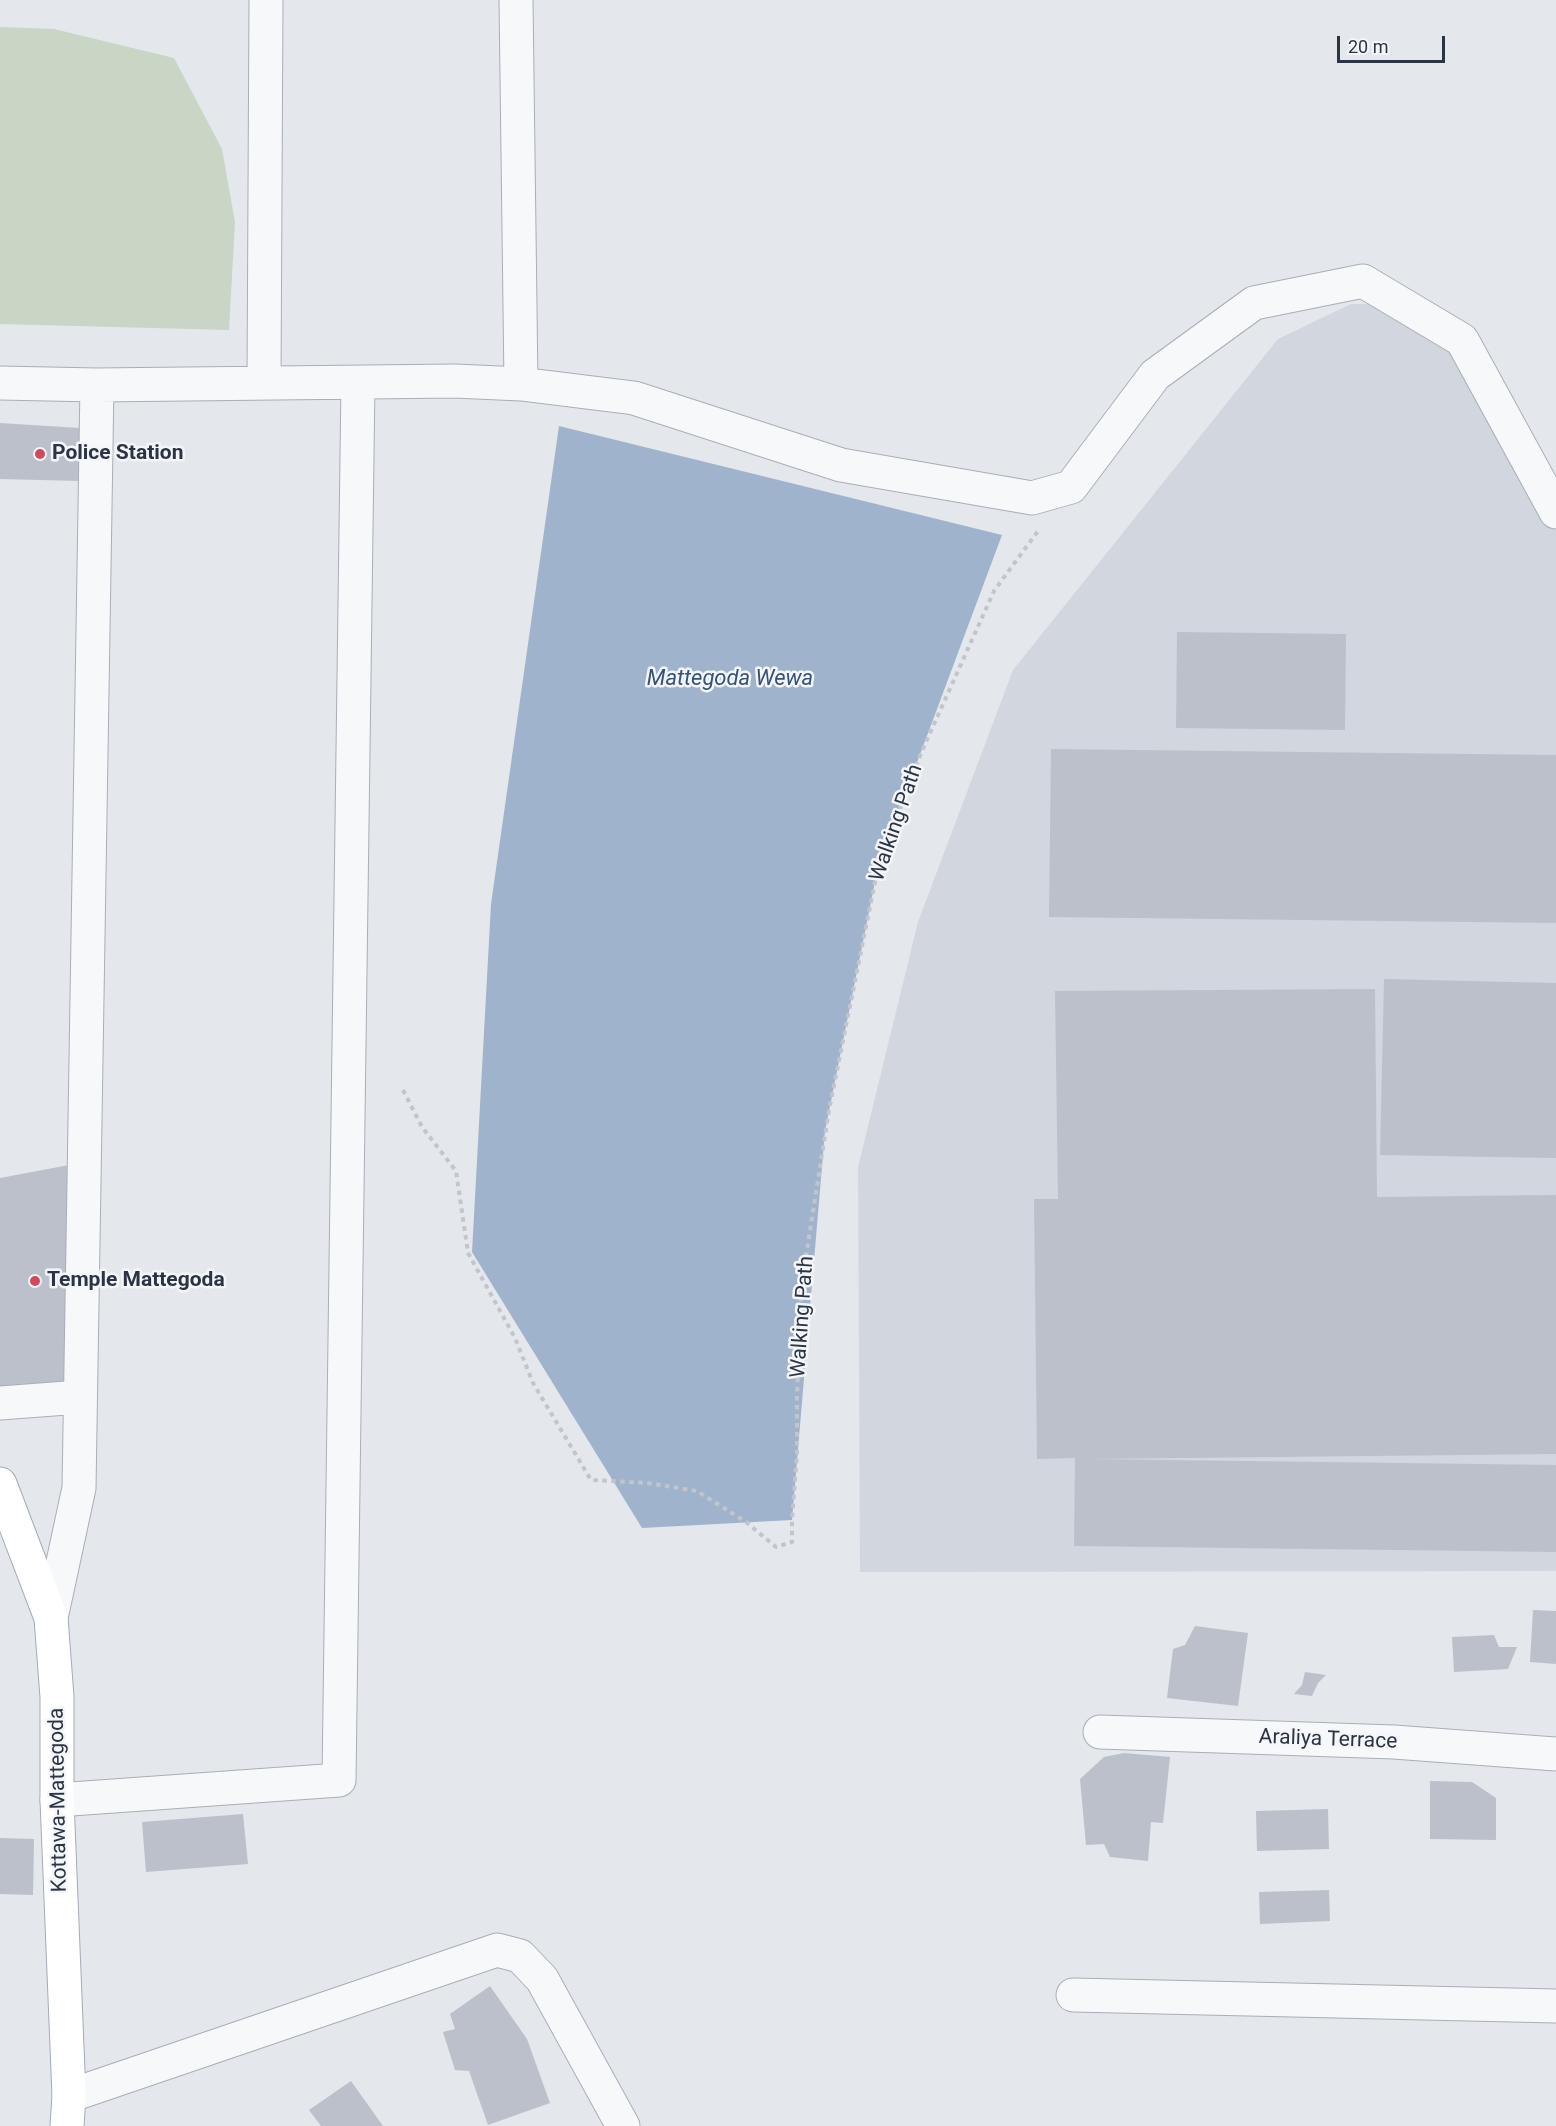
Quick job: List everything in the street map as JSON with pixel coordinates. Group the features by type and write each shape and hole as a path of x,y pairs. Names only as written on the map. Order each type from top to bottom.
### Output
{"main road":[{"name":"Kottawa-Mattegoda","path":"0,1484 51,1618 57,1697 57,1800 68,2111"}],"street":[{"path":"264,383 266,0"},
{"path":"516,0 521,384"},
{"path":"0,382 97,385 455,381 521,384 634,398 841,465 1032,498 1071,487 1155,375 1254,303 1363,281 1462,340 1556,512"},
{"path":"57,1800 339,1780 358,382"},
{"path":"51,1618 79,1488 97,385"},
{"path":"0,1403 80,1397"},
{"name":"Araliya Terrace","path":"1100,1732 1394,1742 1556,1754"},
{"path":"68,2111 497,1950 520,1956 542,1979 623,2126"},
{"path":"1073,1995 1556,2006"}],"path":[{"name":"Walking Path","path":"403,1090 422,1127 456,1171 468,1253 515,1338 533,1383 591,1480 647,1483 697,1491 746,1522 776,1547 792,1542 801,1297 829,1110 878,867 921,753 994,591 1071,487"}],"shaded area":[{"path":"1351,304 1421,304 1556,526 1556,1571 860,1572 858,1167 918,922 1013,670 1278,339"}],"green space":[{"path":"0,27 54,29 174,58 222,149 235,222 229,330 0,324"}],"water":[{"name":"Mattegoda Wewa","path":"559,426 1002,535 878,867 825,1131 792,1520 642,1528 472,1252 491,904"}],"building":[{"name":"Police Station","path":"0,423 80,428 80,481 0,479"},
{"path":"1177,632 1346,634 1345,730 1176,728"},
{"path":"1051,749 1556,755 1556,923 1049,917"},
{"path":"1384,979 1556,983 1556,1158 1380,1155"},
{"path":"1375,989 1377,1197 1556,1195 1556,1454 1090,1459 1556,1465 1556,1552 1074,1546 1075,1458 1037,1459 1034,1199 1058,1199 1055,991"},
{"name":"Temple Mattegoda","path":"69,1165 72,1383 0,1390 0,1178"},
{"path":"1533,1610 1556,1611 1556,1664 1530,1662"},
{"path":"1195,1626 1248,1633 1238,1706 1167,1698 1173,1649 1185,1645"},
{"path":"1494,1635 1499,1647 1517,1647 1508,1669 1454,1672 1452,1637"},
{"path":"1305,1672 1326,1675 1318,1683 1312,1696 1294,1694 1302,1685"},
{"path":"1124,1753 1170,1757 1163,1823 1151,1822 1148,1861 1110,1857 1104,1844 1086,1845 1080,1779 1104,1757"},
{"path":"1430,1781 1472,1782 1496,1798 1496,1840 1430,1839"},
{"path":"1328,1809 1329,1849 1257,1851 1256,1811"},
{"path":"243,1814 248,1864 146,1872 142,1822"},
{"path":"0,1838 34,1839 33,1895 0,1894"},
{"path":"1329,1890 1330,1921 1260,1924 1259,1892"},
{"path":"490,1986 527,2039 550,2103 488,2125 469,2071 455,2070 443,2032 455,2029 450,2014"},
{"path":"351,2081 383,2126 321,2126 309,2110"}],"place":[{"name":"Police Station","path":"40,454"},
{"name":"Temple Mattegoda","path":"35,1281"}]}
